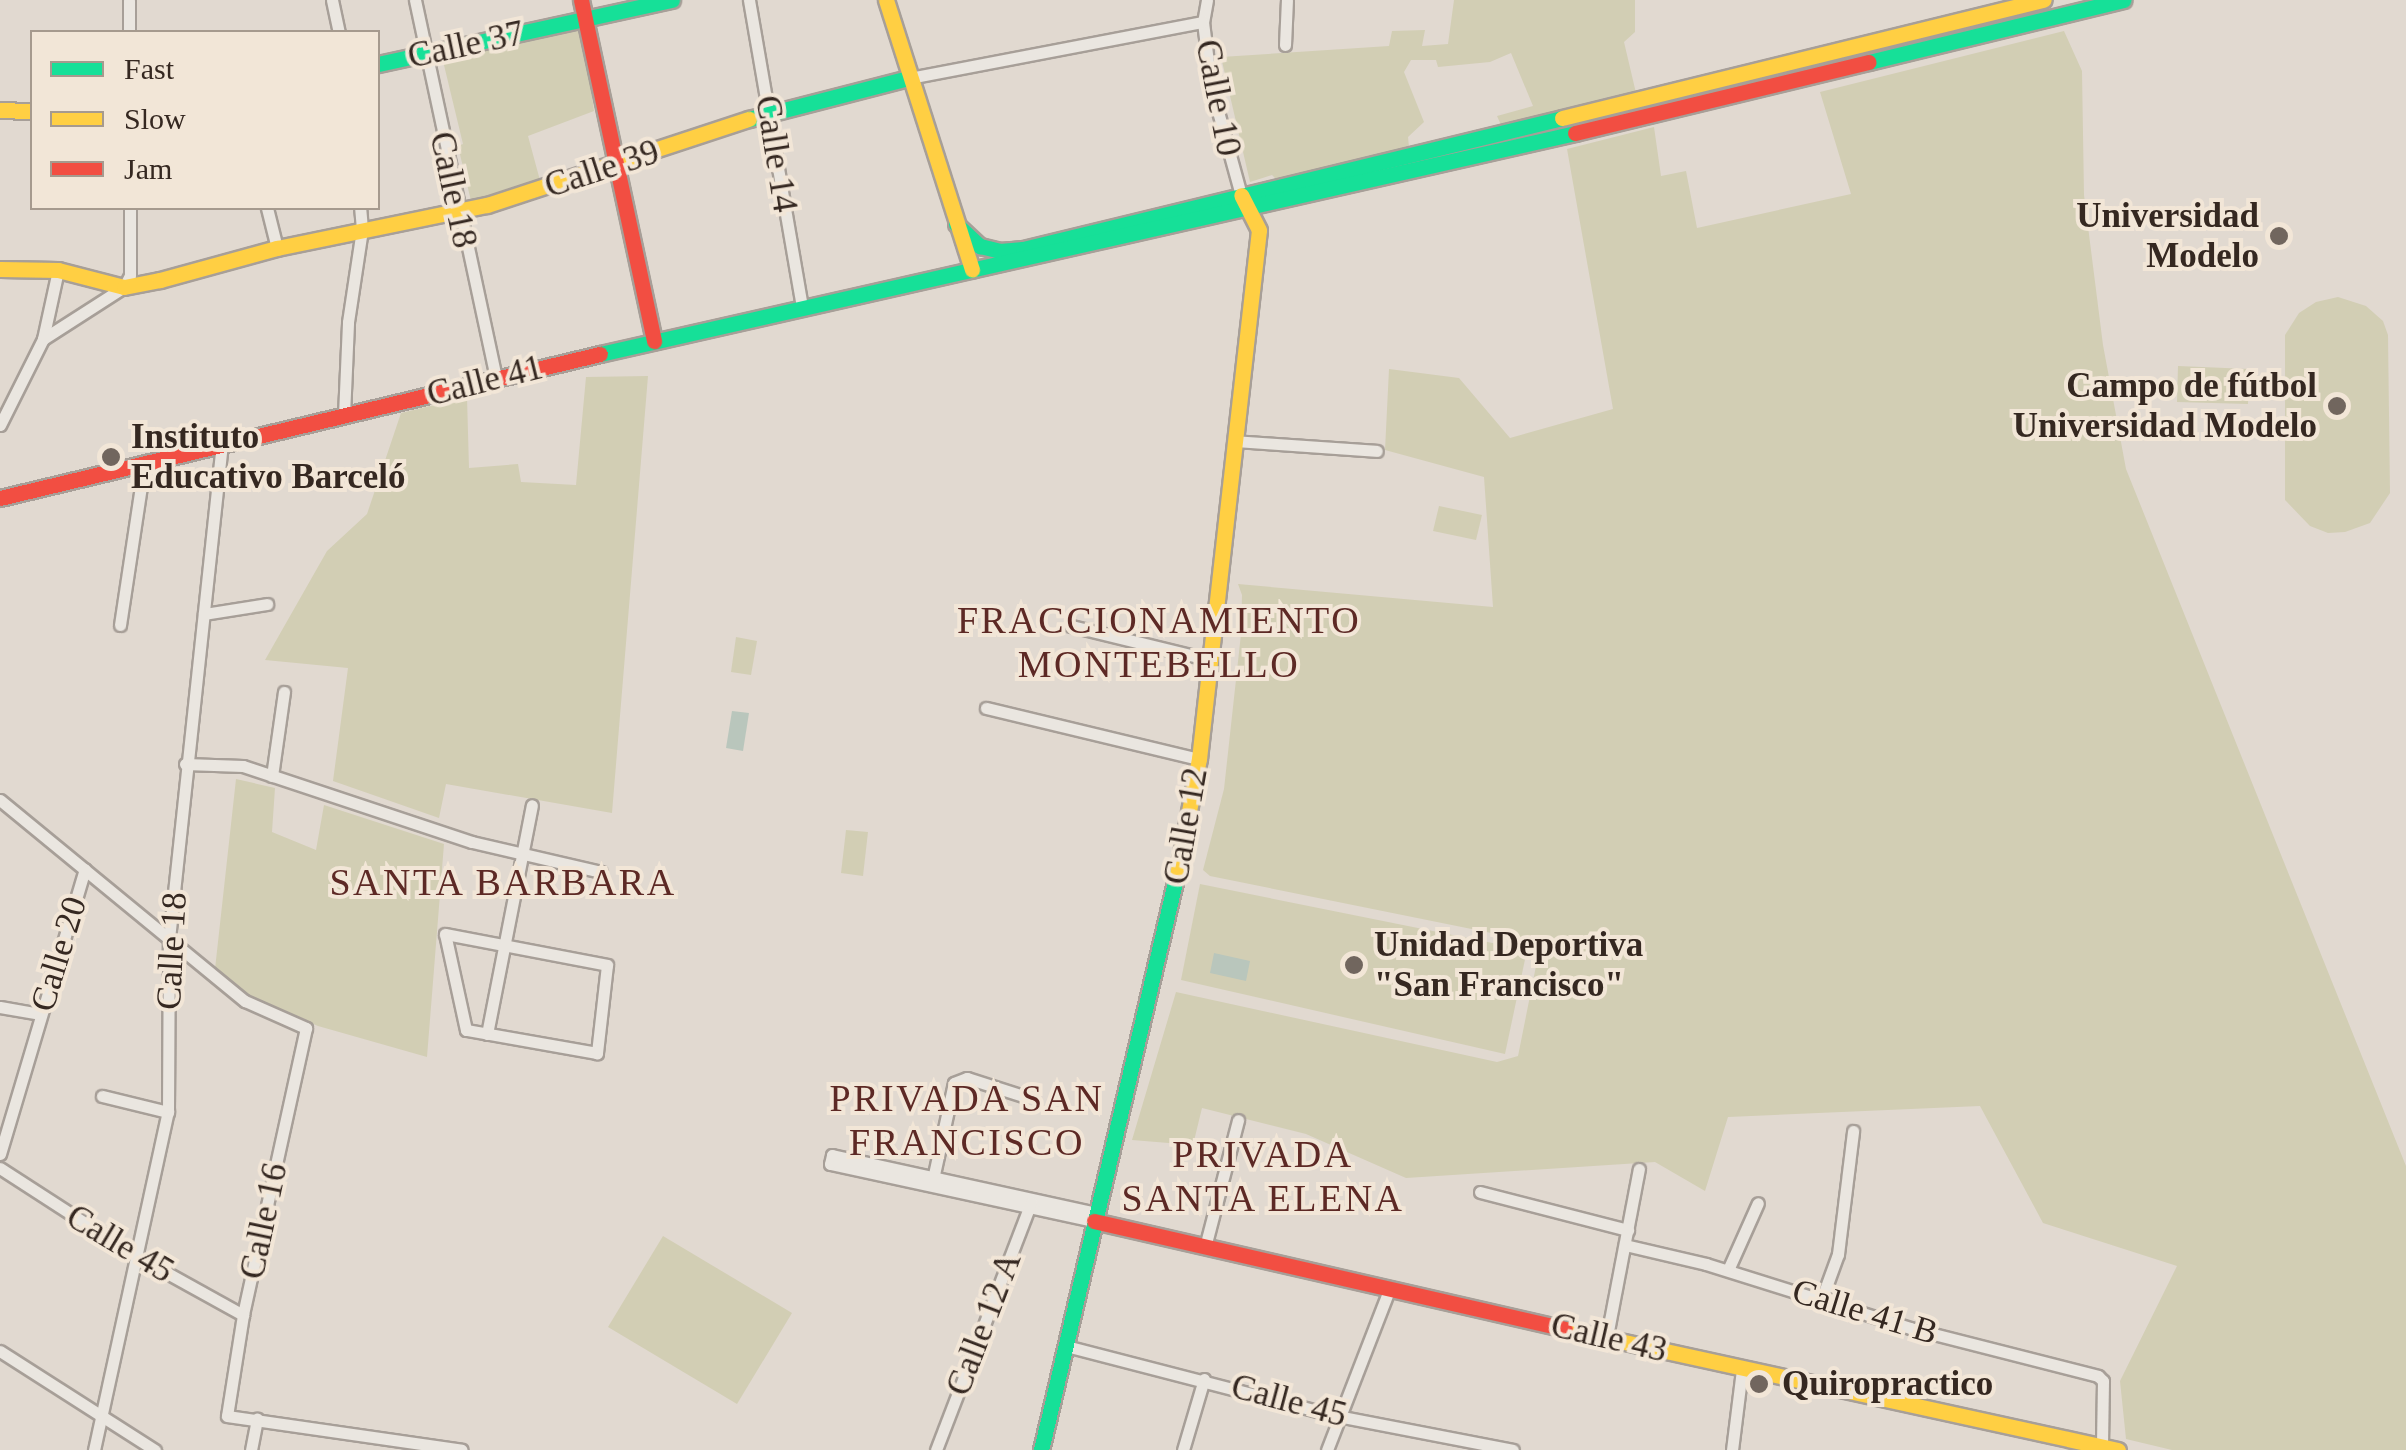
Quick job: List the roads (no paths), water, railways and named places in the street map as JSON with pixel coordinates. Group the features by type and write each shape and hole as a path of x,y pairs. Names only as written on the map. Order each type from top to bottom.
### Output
{"main road":[{"path":"580,0 654,341"},
{"name":"Calle 37","path":"380,64 672,0"},
{"path":"886,0 972,270"},
{"path":"1245,202 1430,146 2044,0"},
{"path":"956,224 980,246 1009,251 1434,167 2124,0"},
{"name":"Calle 39","path":"0,269 58,270 124,287 277,248 457,211 615,166 771,112 909,78"},
{"path":"0,110 30,111"},
{"path":"1430,146 1434,167"},
{"name":"Calle 41","path":"0,498 496,378 972,270 1245,202"},
{"name":"Calle 12","path":"1041,1450 1180,872 1199,759 1259,230 1245,202"},
{"path":"920,281 942,270 952,257 956,224"},
{"name":"Calle 43","path":"1097,1218 1206,1247 1742,1370 2110,1448"}],"street":[{"path":"129,0 129,30"},
{"path":"332,0 339,30"},
{"name":"Calle 18","path":"415,0 457,211 496,378"},
{"name":"Calle 14","path":"749,0 802,308"},
{"name":"Calle 10","path":"1208,0 1203,22 1211,86 1245,202"},
{"path":"1285,45 1286,0"},
{"name":"Calle 39","path":"909,78 1203,22"},
{"path":"43,339 124,287 130,275 130,210"},
{"path":"268,210 277,248"},
{"path":"344,415 348,322 362,229 360,210"},
{"path":"0,425 43,339 58,270"},
{"path":"1234,441 1377,451"},
{"name":"Calle 18","path":"94,1450 168,1112 169,939 222,446"},
{"path":"120,625 144,466"},
{"path":"204,614 267,604"},
{"path":"1071,626 1211,660"},
{"path":"272,776 284,692"},
{"path":"986,708 1199,759"},
{"path":"185,764 243,766 520,854 601,872"},
{"path":"0,800 169,939"},
{"path":"487,1034 532,806"},
{"name":"Calle 20","path":"0,1154 85,869"},
{"path":"445,934 503,945 606,965 597,1053 466,1030 445,934"},
{"name":"Calle 16","path":"169,939 245,1001 306,1028 243,1315 226,1416 256,1419"},
{"path":"0,1007 40,1014"},
{"path":"933,1179 954,1084 967,1078 1023,1096"},
{"path":"102,1096 168,1112"},
{"path":"1206,1247 1238,1120"},
{"path":"1822,1298 1838,1254 1854,1130"},
{"path":"933,1179 830,1164 832,1154 1097,1218"},
{"name":"Calle 45","path":"0,1168 138,1257 243,1315"},
{"path":"1607,1336 1639,1169"},
{"path":"1480,1192 1628,1230"},
{"path":"1728,1270 1758,1202"},
{"name":"Calle 12 A","path":"936,1450 1030,1203"},
{"name":"Calle 41 B","path":"1625,1245 1728,1270 2103,1381 2110,1448"},
{"path":"1327,1450 1337,1416 1390,1290"},
{"name":"Calle 45","path":"1066,1346 1204,1378 1337,1416 1513,1450"},
{"path":"0,1352 155,1450"},
{"path":"1732,1450 1742,1370"},
{"path":"1183,1450 1204,1378"},
{"path":"251,1450 256,1419 462,1450"}],"place":[{"name":"Universidad Modelo","path":"2279,236"},
{"name":"Campo de fútbol Universidad Modelo","path":"2337,406"},
{"name":"Instituto Educativo Barceló","path":"111,457"},
{"name":"Unidad Deportiva \"San Francisco\"","path":"1354,965"},
{"name":"Quiropractico","path":"1759,1384"}],"district":[{"name":"FRACCIONAMIENTO MONTEBELLO","path":"1159,643"},
{"name":"SANTA BARBARA","path":"503,883"},
{"name":"PRIVADA SAN FRANCISCO","path":"967,1121"},
{"name":"PRIVADA SANTA ELENA","path":"1263,1177"}]}
